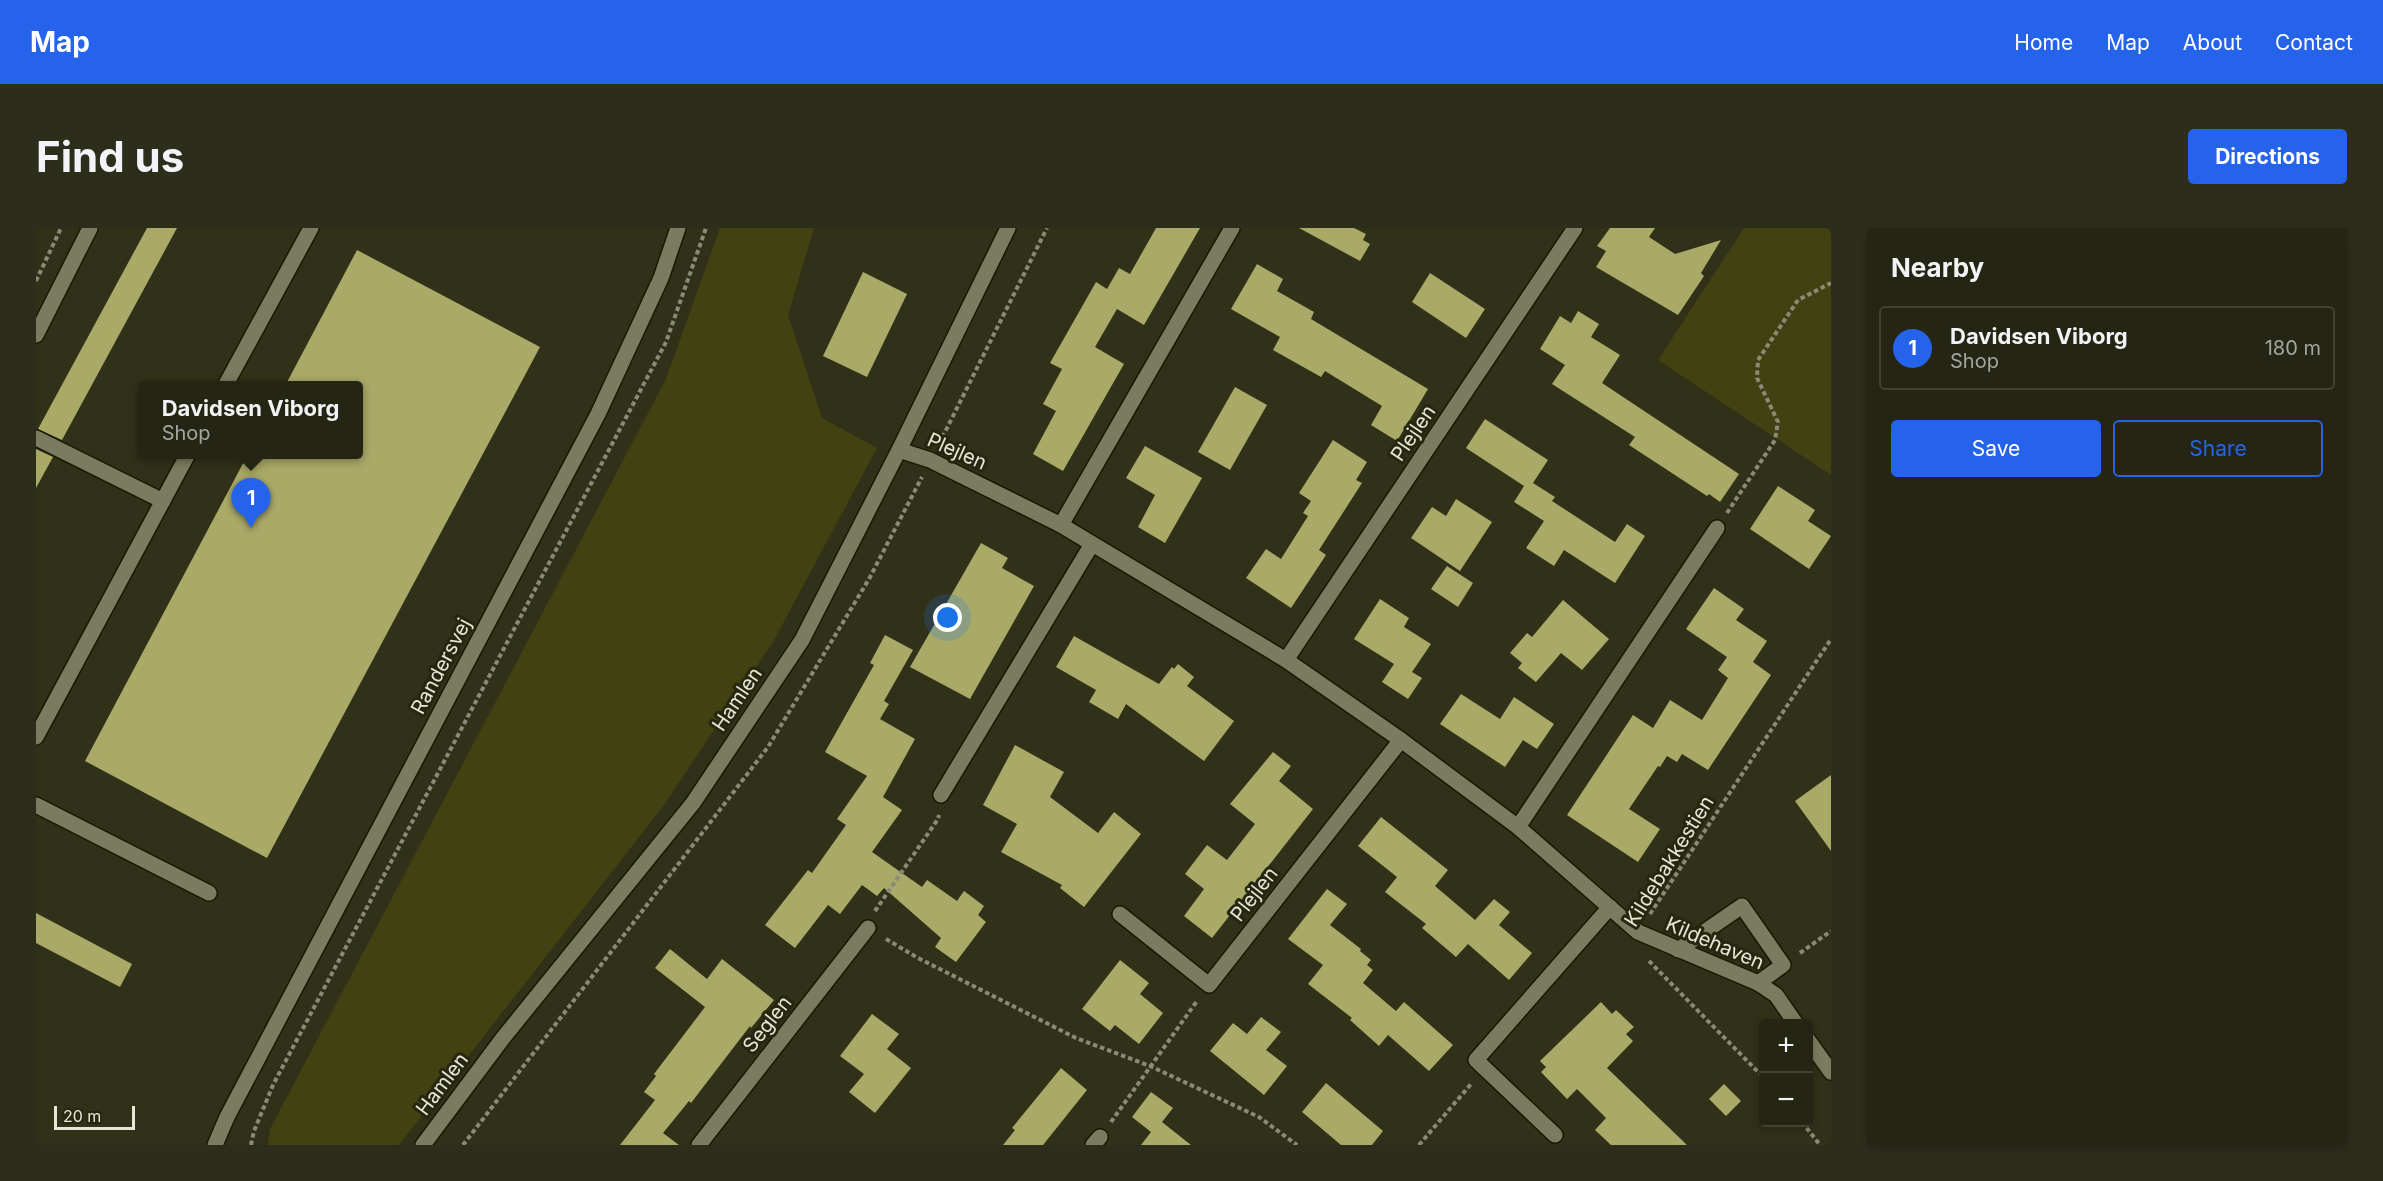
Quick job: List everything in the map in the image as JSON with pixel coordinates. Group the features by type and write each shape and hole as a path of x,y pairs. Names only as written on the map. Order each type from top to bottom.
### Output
{"street":[{"path":"36,335 90,228"},
{"path":"228,381 311,228"},
{"name":"Randersvej","path":"215,1145 227,1117 598,414 661,278 678,228"},
{"name":"Hamlen","path":"423,1145 503,1038 693,803 802,640 1008,228"},
{"path":"1061,525 1232,228"},
{"name":"Plejlen","path":"1286,660 1575,228"},
{"path":"36,438 163,501"},
{"name":"Plejlen","path":"899,450 930,460 1061,525 1286,660 1401,740 1518,827 1638,932"},
{"path":"36,737 185,459"},
{"path":"1518,827 1717,528"},
{"path":"941,795 1092,544"},
{"name":"Plejlen","path":"1209,985 1401,740"},
{"path":"36,805 209,893"},
{"path":"1678,950 1742,906 1783,965 1758,982"},
{"path":"1554,1135 1476,1060 1610,907"},
{"path":"1120,914 1209,985"},
{"name":"Seglen","path":"699,1145 868,928"},
{"name":"Kildehaven","path":"1638,932 1758,982 1776,995 1794,1019"},
{"path":"1813,1046 1831,1072"},
{"name":"Randersvej","path":"208,1145 227,1117"}],"path":[{"path":"36,281 61,228"},
{"path":"251,1145 254,1131 273,1085 666,342 706,228"},
{"path":"1717,528 1775,441 1778,422 1757,378 1758,360 1798,300 1831,283"},
{"name":"Kildebakkestien","path":"1759,1073 1636,947 1638,932 1831,639"},
{"path":"941,795 938,819 878,905 868,928 918,958 1076,1038 1150,1066 1259,1117 1297,1145"},
{"path":"1783,965 1831,931"},
{"path":"1096,1141 1209,985"},
{"path":"1419,1145 1485,1069"},
{"path":"1806,1127 1820,1145"}],"shaded area":[{"path":"720,228 814,228 788,315 822,418 877,448 773,642 664,805 399,1145 268,1145 270,1129 666,379"},
{"path":"1744,228 1831,228 1831,475 1658,360"}],"building":[{"path":"147,228 177,228 62,440 38,429"},
{"path":"1156,228 1200,228 1144,325 1117,309 1095,347 1124,364 1063,471 1033,454 1056,411 1043,404 1062,369 1050,363 1096,282 1107,289 1119,268 1130,274"},
{"path":"1299,228 1354,228 1366,234 1363,240 1370,244 1360,261"},
{"path":"1610,228 1655,228 1649,237 1675,254 1721,240 1701,273 1704,276 1678,315 1596,267 1606,251 1597,246"},
{"path":"357,250 540,347 267,858 85,761 245,459 363,459 363,381 288,381"},
{"path":"1257,264 1283,279 1277,291 1314,312 1311,319 1428,389 1397,441 1371,425 1382,406 1325,371 1321,377 1273,350 1280,337 1231,309"},
{"path":"863,272 907,294 867,377 823,356"},
{"path":"1430,273 1485,309 1466,338 1412,302"},
{"path":"1578,311 1599,324 1591,337 1620,355 1602,383 1739,474 1720,502 1709,494 1707,496 1629,445 1635,437 1552,384 1565,365 1540,349 1560,316 1571,323"},
{"path":"1235,387 1267,405 1230,470 1198,452"},
{"path":"1485,419 1548,460 1533,483 1555,497 1552,501 1615,542 1627,524 1645,536 1615,583 1564,550 1554,566 1526,548 1544,521 1514,502 1524,486 1466,448"},
{"path":"1333,440 1367,462 1356,480 1362,483 1319,550 1326,555 1291,608 1246,578 1266,549 1281,559 1308,516 1303,513 1311,501 1299,493"},
{"path":"1145,446 1202,478 1165,543 1138,527 1155,495 1126,478"},
{"path":"36,449 53,457 36,488"},
{"path":"1778,486 1815,510 1808,521 1831,536 1809,569 1750,529"},
{"path":"1456,499 1492,522 1460,571 1411,538 1432,507 1446,516"},
{"path":"981,543 1008,558 1002,568 1034,586 970,699 910,667"},
{"path":"1447,566 1473,583 1458,607 1431,589"},
{"path":"1714,588 1744,609 1736,620 1767,641 1753,662 1771,675 1708,770 1682,754 1677,762 1667,756 1660,767 1658,766 1629,809 1660,829 1638,862 1567,815 1633,715 1653,728 1670,700 1702,720 1728,678 1718,670 1727,657 1686,629"},
{"path":"1380,599 1409,618 1404,627 1431,644 1412,672 1422,678 1408,699 1382,682 1394,664 1354,639"},
{"path":"1563,600 1609,639 1582,670 1561,653 1536,682 1518,668 1522,663 1510,653 1527,633 1532,637"},
{"path":"885,635 913,650 884,701 889,704 880,719 915,739 883,797 902,810 872,852 922,887 927,880 957,901 964,891 984,906 978,915 986,922 956,962 935,947 941,938 884,888 877,896 862,885 840,914 828,905 795,948 765,925 808,870 812,873 846,825 837,819 867,776 825,752 874,665 870,663"},
{"path":"1074,636 1159,684 1172,667 1174,669 1178,664 1194,677 1187,686 1234,721 1204,761 1126,704 1118,719 1089,702 1096,690 1056,667"},
{"path":"1461,694 1500,719 1514,697 1554,724 1537,749 1523,740 1505,767 1440,724"},
{"path":"1015,745 1064,772 1050,797 1098,833 1114,812 1141,834 1084,907 1060,888 1062,885 1001,852 1017,824 983,805"},
{"path":"1273,752 1291,766 1279,781 1313,809 1212,938 1184,916 1204,889 1185,874 1207,845 1227,860 1255,824 1230,804"},
{"path":"1831,775 1831,851 1795,801"},
{"path":"1381,817 1448,870 1435,886 1475,920 1494,899 1510,912 1499,925 1532,953 1509,980 1468,944 1456,957 1422,928 1426,924 1385,892 1397,877 1358,846"},
{"path":"1327,889 1347,904 1330,925 1361,949 1360,951 1371,960 1367,965 1373,970 1363,983 1396,1011 1404,1002 1453,1045 1429,1071 1388,1035 1379,1046 1350,1020 1352,1018 1308,984 1323,965 1288,939"},
{"path":"36,913 132,964 120,987 36,943"},
{"path":"670,949 707,979 722,959 774,1000 751,1028 750,1026 691,1103 689,1101 663,1133 679,1145 620,1145 655,1100 644,1092 656,1076 654,1074 705,1007 655,968"},
{"path":"1120,960 1149,983 1140,994 1163,1013 1139,1044 1115,1025 1110,1031 1082,1009"},
{"path":"1601,1002 1612,1014 1616,1010 1634,1027 1626,1034 1633,1041 1607,1068 1687,1145 1611,1145 1595,1130 1606,1118 1577,1089 1567,1099 1541,1072 1546,1067 1540,1061"},
{"path":"872,1014 899,1034 887,1049 911,1068 875,1113 849,1092 864,1074 840,1056"},
{"path":"1261,1017 1281,1032 1266,1050 1287,1066 1264,1095 1210,1051 1233,1023 1247,1034"},
{"path":"1061,1068 1087,1090 1043,1145 1003,1145 1015,1130 1012,1128"},
{"path":"1326,1083 1383,1131 1372,1145 1341,1145 1302,1112"},
{"path":"1724,1084 1741,1101 1726,1116 1709,1099"},
{"path":"1151,1092 1173,1108 1162,1122 1191,1145 1141,1145 1151,1132 1132,1117"}],"place":[{"name":"Davidsen Viborg","path":"251,528"}]}
